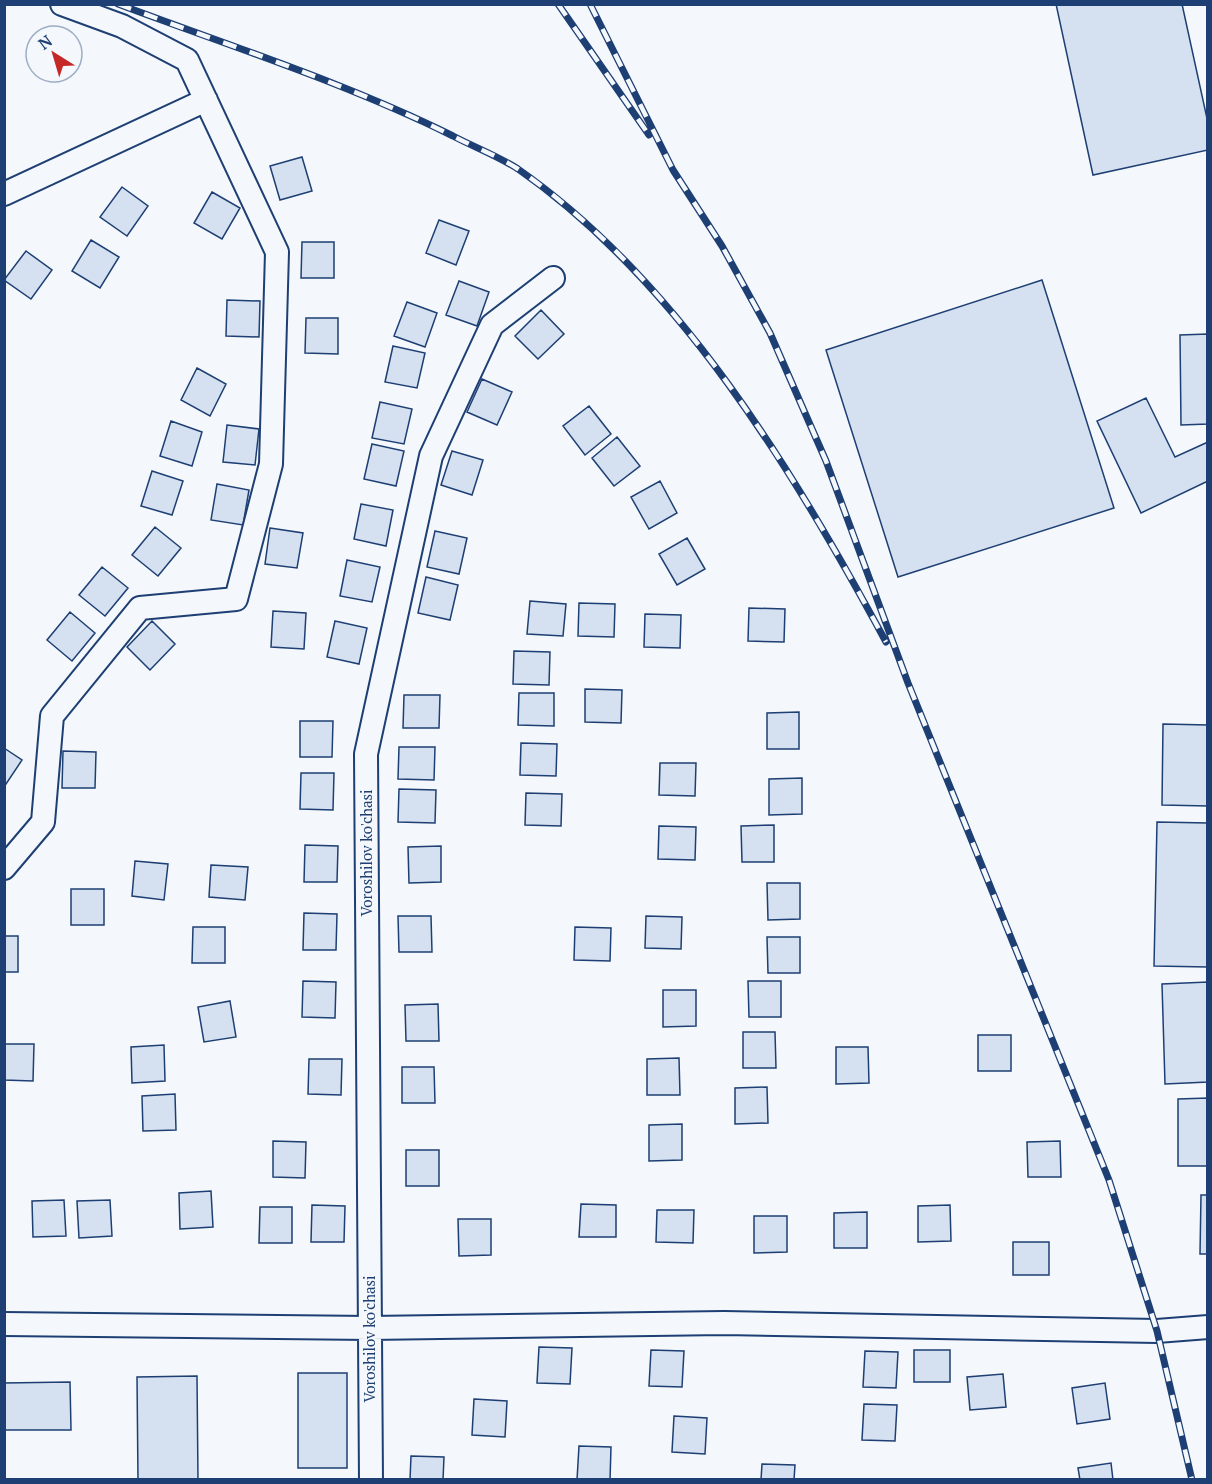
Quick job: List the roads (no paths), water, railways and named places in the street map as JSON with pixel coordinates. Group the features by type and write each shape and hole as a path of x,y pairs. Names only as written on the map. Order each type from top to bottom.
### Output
{"street":[{"path":"4,868 43,822 52,716 140,608 236,599 271,464 277,252 187,60 122,26 62,4"},
{"path":"4,194 206,100"},
{"name":"Voroshilov ko'chasi","path":"371,1479 366,754 430,456 492,325 553,278"},
{"path":"4,1324 370,1328 724,1323 1157,1330 1208,1328"}],"railway":[{"path":"118,4 330,82 412,117 510,164 577,215 631,267 681,323 728,384 772,447 812,512 886,642"},
{"path":"558,4 649,135"},
{"path":"590,4 673,170 722,246 770,333 826,461 908,683 1109,1180 1157,1331 1192,1480"}]}
